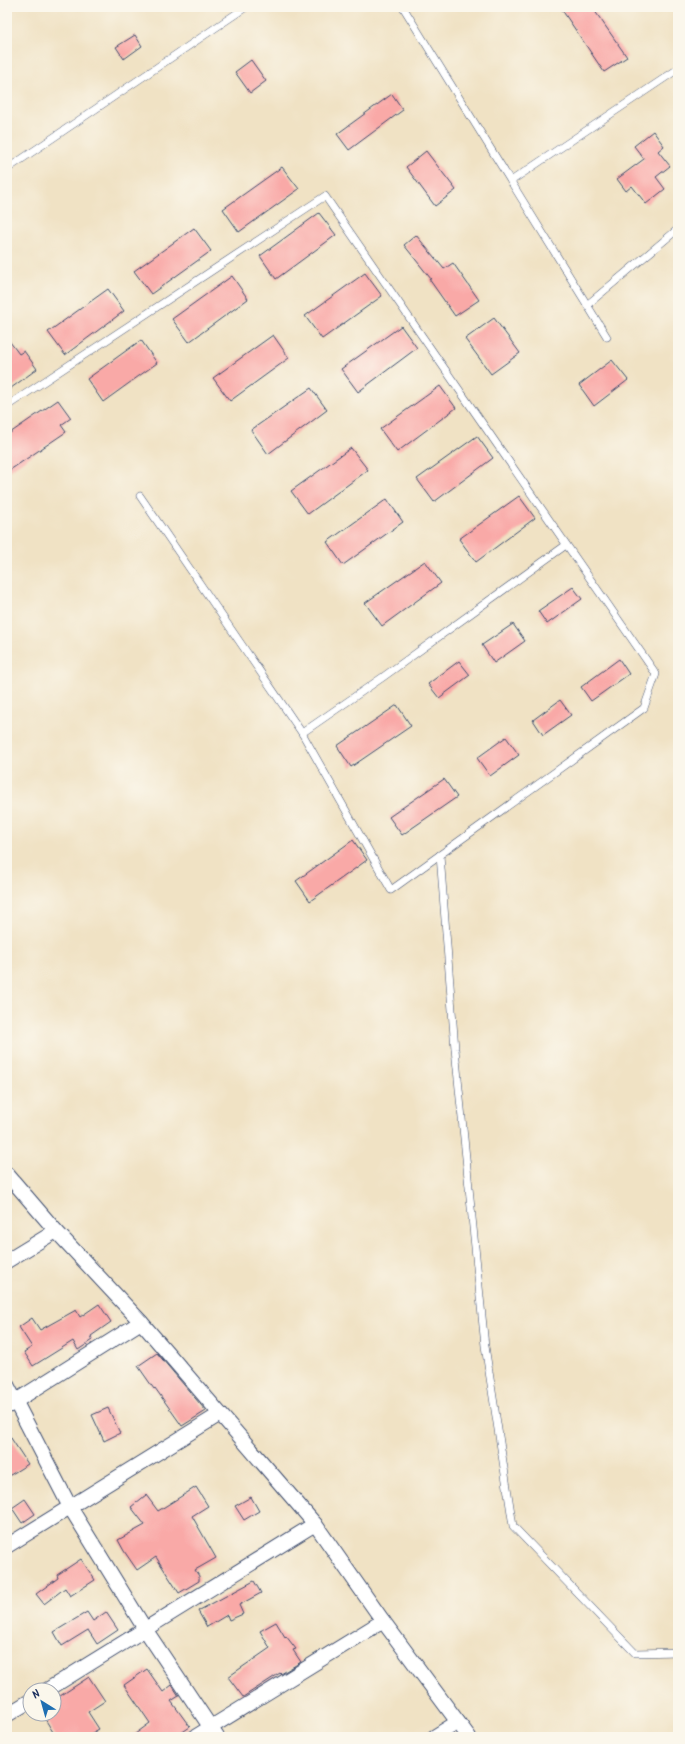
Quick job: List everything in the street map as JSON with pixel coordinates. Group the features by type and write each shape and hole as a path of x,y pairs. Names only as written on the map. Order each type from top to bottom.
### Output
{"street":[{"path":"7,1174 56,1231 141,1322 315,1524 383,1621 469,1737"},
{"path":"7,1261 56,1231"},
{"path":"11,1403 141,1322"},
{"path":"7,1385 11,1403 70,1507 145,1629 214,1732"},
{"path":"7,1546 220,1414"},
{"path":"60,1682 315,1524"},
{"path":"195,1737 214,1732 383,1621"},
{"path":"7,1715 22,1706"},
{"path":"434,1737 458,1722"}],"lane":[{"path":"7,169 246,7"},
{"path":"403,7 607,337"},
{"path":"511,181 678,69"},
{"path":"7,406 325,196 656,674 644,708 391,890 302,733 140,496"},
{"path":"587,305 678,229"},
{"path":"302,733 566,545"},
{"path":"440,855 455,1049 485,1346 513,1526 635,1653 678,1652"}],"building":[{"path":"560,7 592,7 627,57 604,72"},
{"path":"135,35 142,46 124,59 116,47"},
{"path":"251,60 266,81 250,93 235,72"},
{"path":"392,94 403,110 349,150 337,134"},
{"path":"653,131 664,146 658,151 670,166 656,177 665,189 646,204 632,186 626,191 617,179 644,159 634,146"},
{"path":"426,151 456,190 435,206 406,167"},
{"path":"282,167 299,189 239,232 223,209"},
{"path":"319,213 336,235 276,279 260,256"},
{"path":"194,228 211,251 151,294 134,271"},
{"path":"416,235 444,269 453,263 479,300 455,316 429,279 431,279 404,245"},
{"path":"365,273 382,296 322,339 305,316"},
{"path":"232,276 248,299 189,342 172,319"},
{"path":"108,289 124,311 65,355 48,332"},
{"path":"494,318 520,353 491,374 465,339"},
{"path":"401,326 417,348 358,392 341,369"},
{"path":"273,335 289,358 230,401 213,378"},
{"path":"7,338 19,354 24,351 37,369 7,391"},
{"path":"141,340 157,363 103,402 87,379"},
{"path":"612,360 628,380 594,406 579,385"},
{"path":"440,386 456,408 397,452 380,429"},
{"path":"311,388 327,410 268,454 251,430"},
{"path":"58,400 71,418 61,425 66,432 7,472 7,435"},
{"path":"477,436 493,458 434,502 417,479"},
{"path":"351,448 368,470 308,514 291,491"},
{"path":"519,496 535,518 476,562 459,539"},
{"path":"387,499 403,522 343,565 327,542"},
{"path":"425,561 441,583 382,626 365,603"},
{"path":"573,587 582,599 547,624 538,611"},
{"path":"513,624 525,641 494,663 482,645"},
{"path":"619,659 629,674 591,701 581,687"},
{"path":"459,661 470,675 439,698 428,684"},
{"path":"560,700 571,715 543,735 533,720"},
{"path":"397,705 411,726 351,767 337,746"},
{"path":"506,737 519,755 490,776 477,758"},
{"path":"444,779 457,797 402,835 389,817"},
{"path":"353,840 367,860 310,901 296,881"},
{"path":"99,1304 111,1322 91,1336 93,1340 78,1350 73,1341 33,1366 24,1352 32,1347 19,1327 32,1318 40,1330 76,1310 80,1317"},
{"path":"157,1353 206,1411 182,1426 138,1366"},
{"path":"108,1408 120,1433 104,1441 92,1415"},
{"path":"7,1432 28,1464 7,1477"},
{"path":"196,1487 208,1506 192,1516 216,1558 195,1570 199,1576 199,1581 179,1593 156,1557 137,1570 118,1540 145,1525 131,1507 146,1495 158,1511"},
{"path":"251,1497 259,1511 244,1520 235,1506"},
{"path":"25,1499 35,1514 22,1523 12,1508"},
{"path":"81,1559 95,1580 70,1596 65,1588 44,1604 36,1594 58,1578 57,1575"},
{"path":"254,1581 261,1593 239,1605 243,1614 229,1620 227,1615 207,1627 198,1611"},
{"path":"87,1612 93,1621 106,1612 118,1630 97,1644 88,1630 62,1646 54,1632"},
{"path":"276,1622 285,1637 286,1636 296,1649 293,1650 301,1662 281,1674 280,1673 243,1697 228,1677 270,1648 260,1631"},
{"path":"147,1669 163,1692 172,1685 179,1696 171,1701 190,1727 175,1737 131,1737 150,1723 124,1685"},
{"path":"89,1677 105,1701 88,1712 99,1729 85,1737 56,1737 47,1722 62,1722 62,1695"}]}
